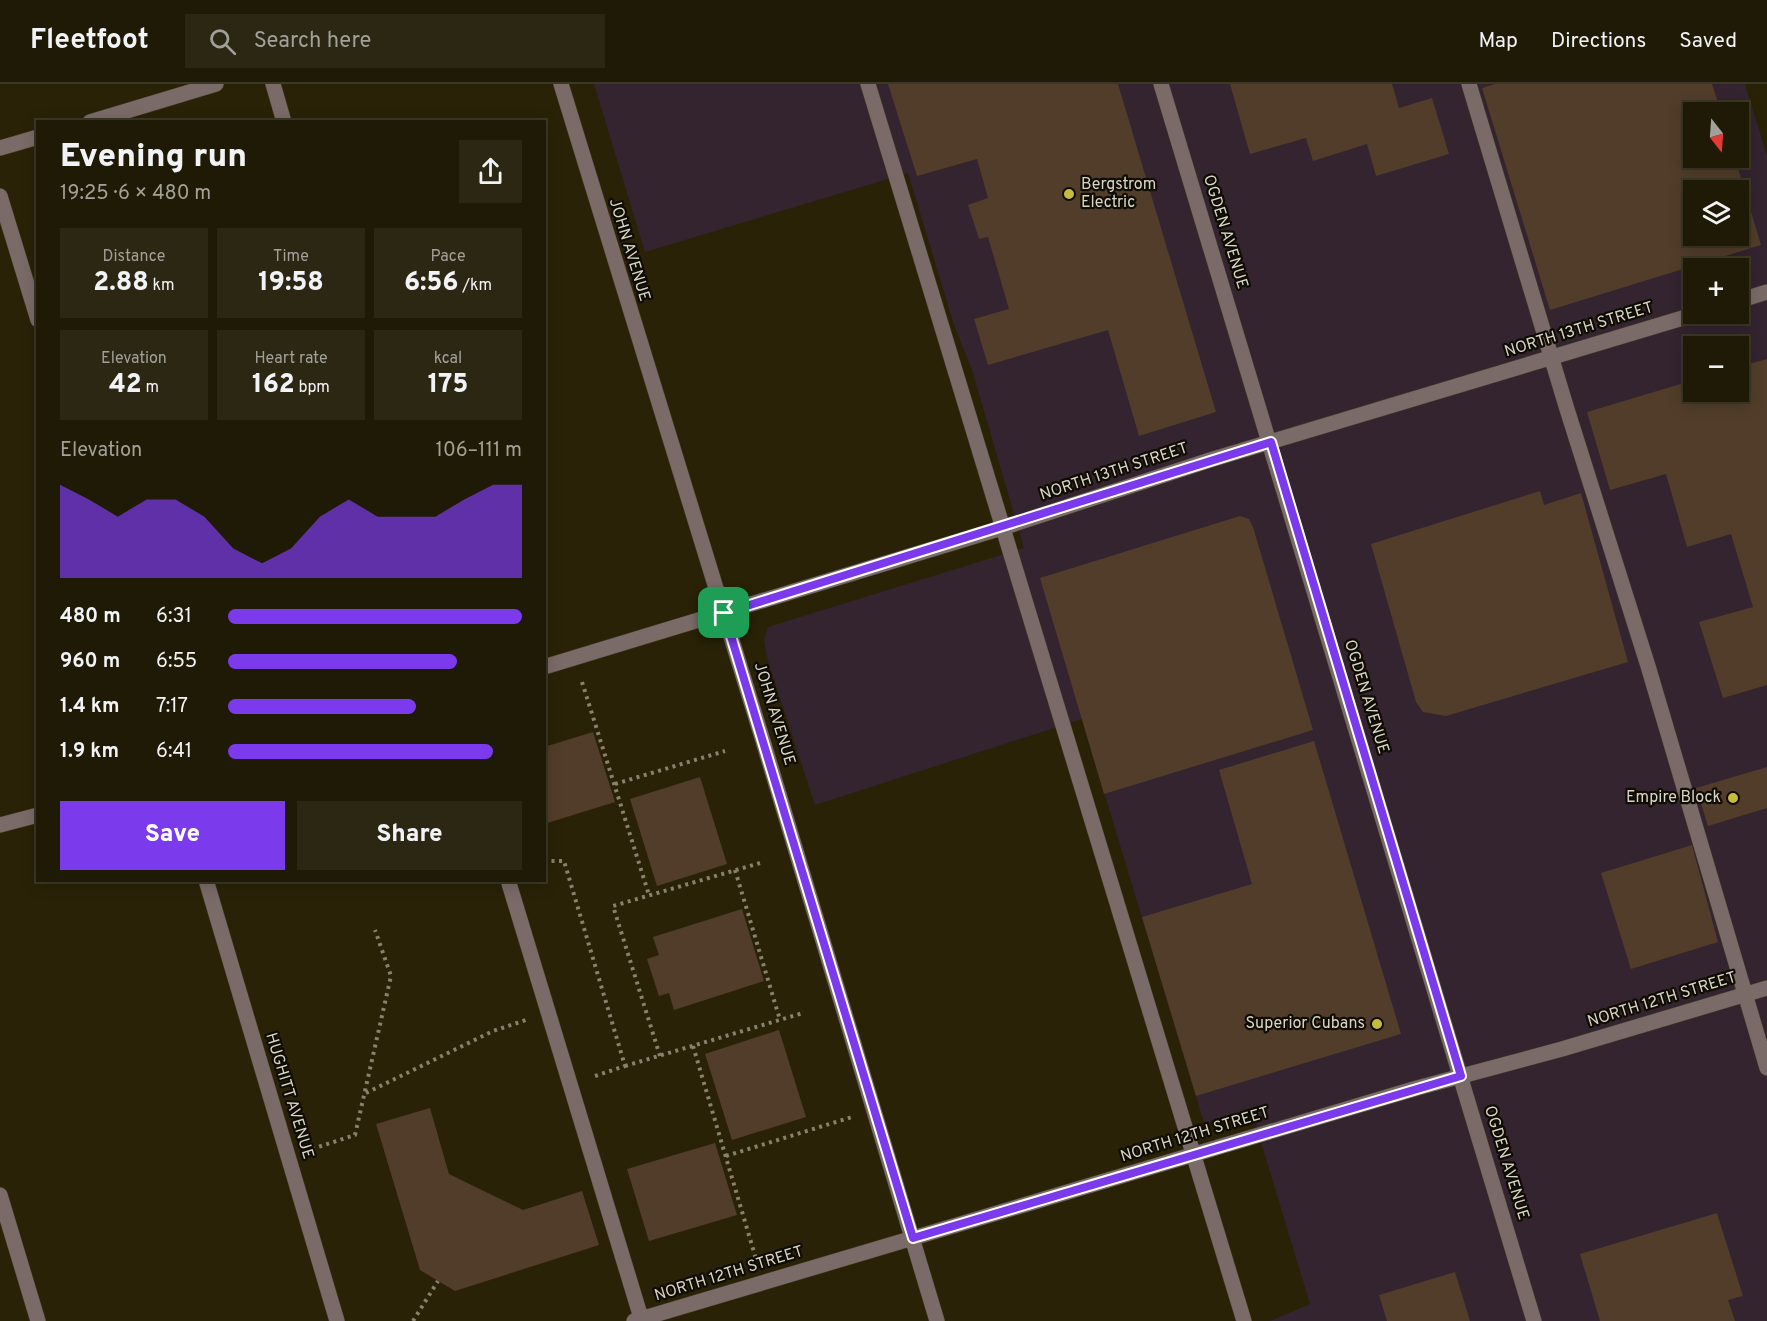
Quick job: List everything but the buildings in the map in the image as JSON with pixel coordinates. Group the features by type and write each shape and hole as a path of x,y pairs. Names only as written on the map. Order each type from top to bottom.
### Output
{"street":[{"path":"97,120 216,84"},
{"path":"273,84 283,120"},
{"name":"JOHN AVENUE","path":"561,84 724,613 937,1321"},
{"path":"868,84 1005,527 1244,1321"},
{"name":"OGDEN AVENUE","path":"1161,84 1271,442 1534,1321"},
{"path":"1469,84 1551,357 1648,666 1767,1068"},
{"path":"0,148 36,138"},
{"path":"0,196 36,313"},
{"path":"1749,298 1767,292"},
{"name":"NORTH 13TH STREET","path":"546,666 1005,527 1271,442 1683,318"},
{"path":"0,825 36,816"},
{"name":"HUGHITT AVENUE","path":"207,882 337,1321"},
{"path":"509,882 639,1320"},
{"name":"NORTH 12TH STREET","path":"639,1320 1461,1076 1767,988"},
{"path":"0,1195 38,1321"}],"path":[{"path":"574,658 650,895"},
{"path":"615,784 725,751"},
{"path":"546,861 564,861 625,1066"},
{"path":"660,1056 613,906 760,863"},
{"path":"735,870 780,1020"},
{"path":"288,1157 355,1135 392,976 375,930"},
{"path":"366,1093 494,1031 549,1012"},
{"path":"595,1087 592,1076 803,1013"},
{"path":"693,1046 752,1241 761,1283"},
{"path":"726,1156 874,1111"},
{"path":"413,1321 438,1281"}],"shaded area":[{"path":"594,84 1745,84 1767,156 1767,1321 1270,1321 1310,1304 1251,1109 1204,1123 1082,719 815,805 768,661 764,641 768,627 1024,548 972,370 954,325 908,173 645,252"}],"place":[{"name":"Bergstrom Electric","path":"1069,194"},
{"name":"Empire Block","path":"1733,798"},
{"name":"Superior Cubans","path":"1377,1024"}],"route":[{"path":"1271,442 1461,1076 913,1238 724,613 1271,442"}]}
